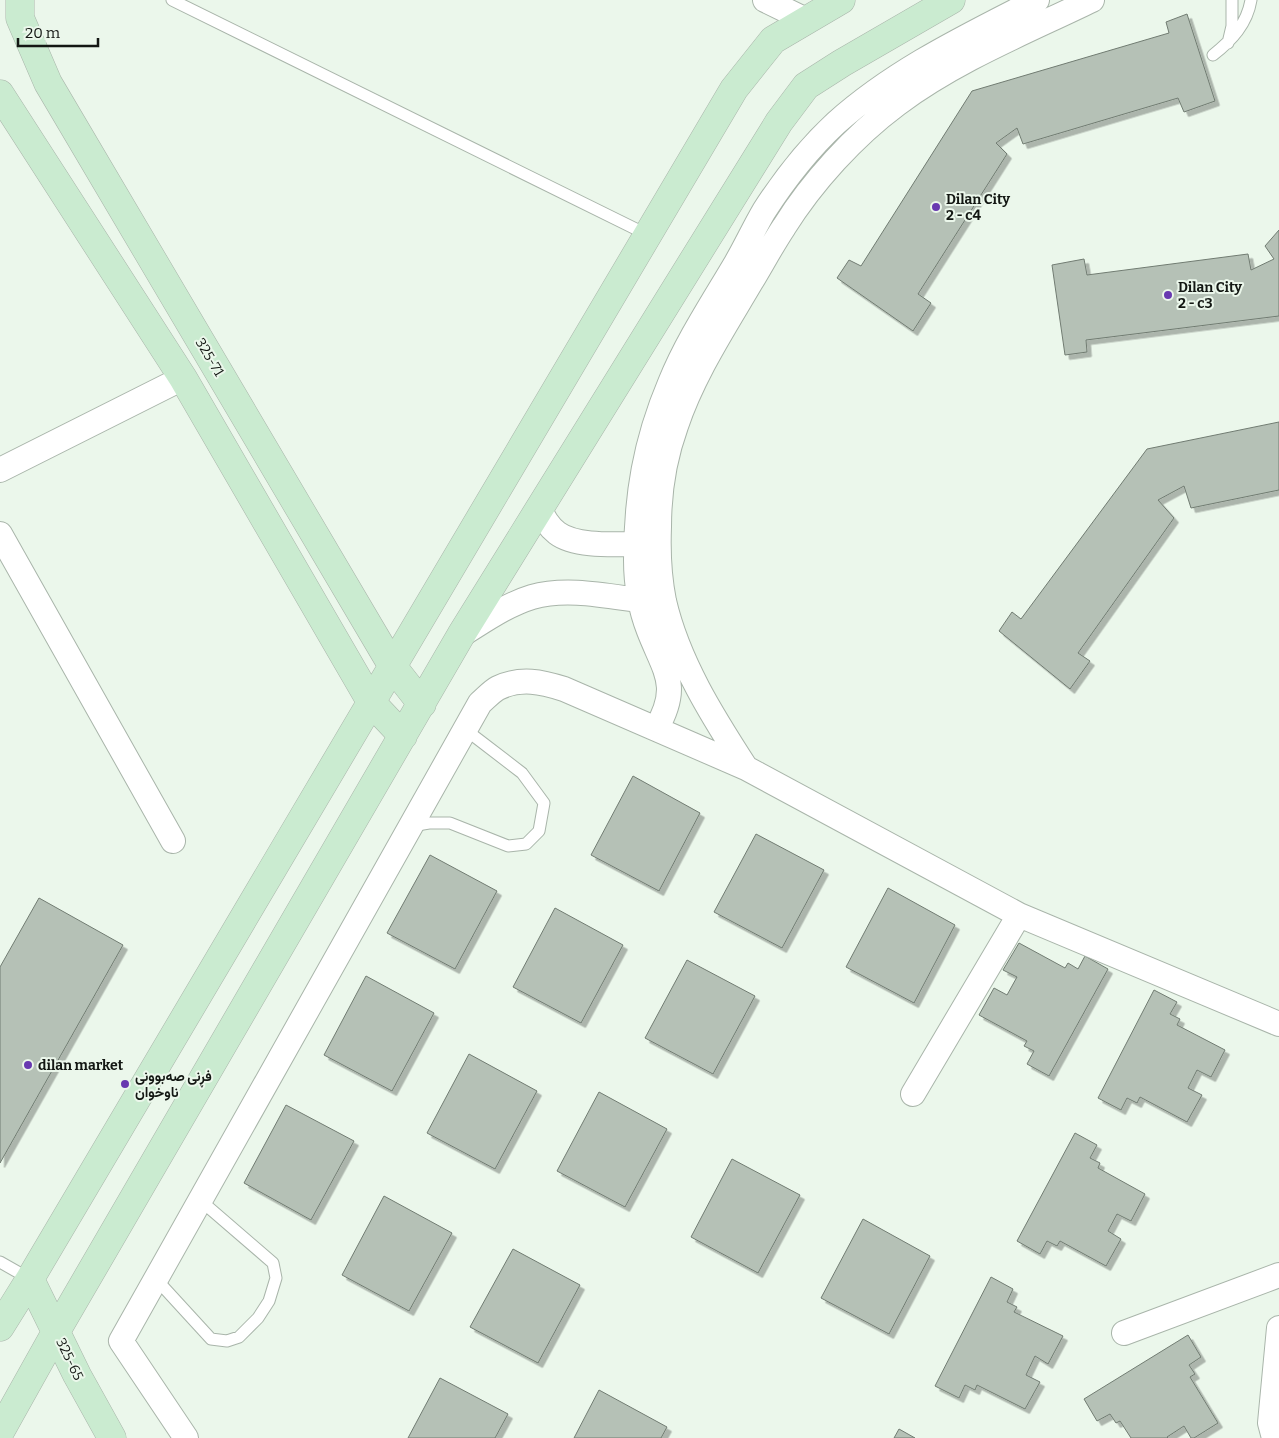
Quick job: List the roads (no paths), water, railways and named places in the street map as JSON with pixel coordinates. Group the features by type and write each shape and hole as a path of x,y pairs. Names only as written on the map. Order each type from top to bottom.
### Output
{"main road":[{"name":"325-71","path":"20,0 20,18 48,83 392,667 422,704"},
{"path":"0,1327 734,89 773,40 841,0"},
{"path":"0,1432 57,1330 461,635 779,122 806,86 950,0"},
{"path":"0,94 183,378 372,702 403,736"},
{"name":"325-65","path":"30,1279 57,1330 77,1375 112,1438"}],"street":[{"path":"765,0 806,20"},
{"path":"656,729 665,713 669,695 668,677 649,630 640,601 637,582 659,504 664,464 676,425 681,384 700,323 764,212 797,165 835,124 879,88 927,58 1037,0"},
{"path":"681,384 722,332 784,226 817,182 854,142 895,106 939,75 1092,0"},
{"path":"0,470 183,378"},
{"path":"539,508 546,522 558,534 572,540 588,543 647,544"},
{"path":"0,534 173,841"},
{"path":"647,544 659,564 665,604 678,642 694,679 712,715 746,768"},
{"path":"461,635 508,607 533,597 560,593 665,604"},
{"path":"186,1438 121,1341 480,703 498,688 520,681 543,682 564,689 746,768 1019,915 1279,1024"},
{"path":"913,1094 1019,915"},
{"path":"1124,1333 1279,1275"},
{"path":"1274,1438 1270,1423 1279,1328"}],"lane":[{"path":"172,0 648,235"},
{"path":"1228,44 1232,26 1232,0"},
{"path":"1214,55 1228,44 1239,31 1249,11 1251,0"},
{"path":"411,826 429,823 450,823 508,846 526,844 539,831 544,803 522,773 466,730"},
{"path":"156,1278 211,1338 227,1341 239,1337 258,1318 268,1301 276,1278 273,1263 200,1200"},
{"path":"0,1262 30,1279"}],"place":[{"name":"Dilan City 2 - c4","path":"936,207"},
{"name":"Dilan City 2 - c3","path":"1168,295"},
{"name":"dilan market","path":"28,1065"},
{"name":"فڕنی صەبوونی ناوخوان","path":"125,1084"}]}
